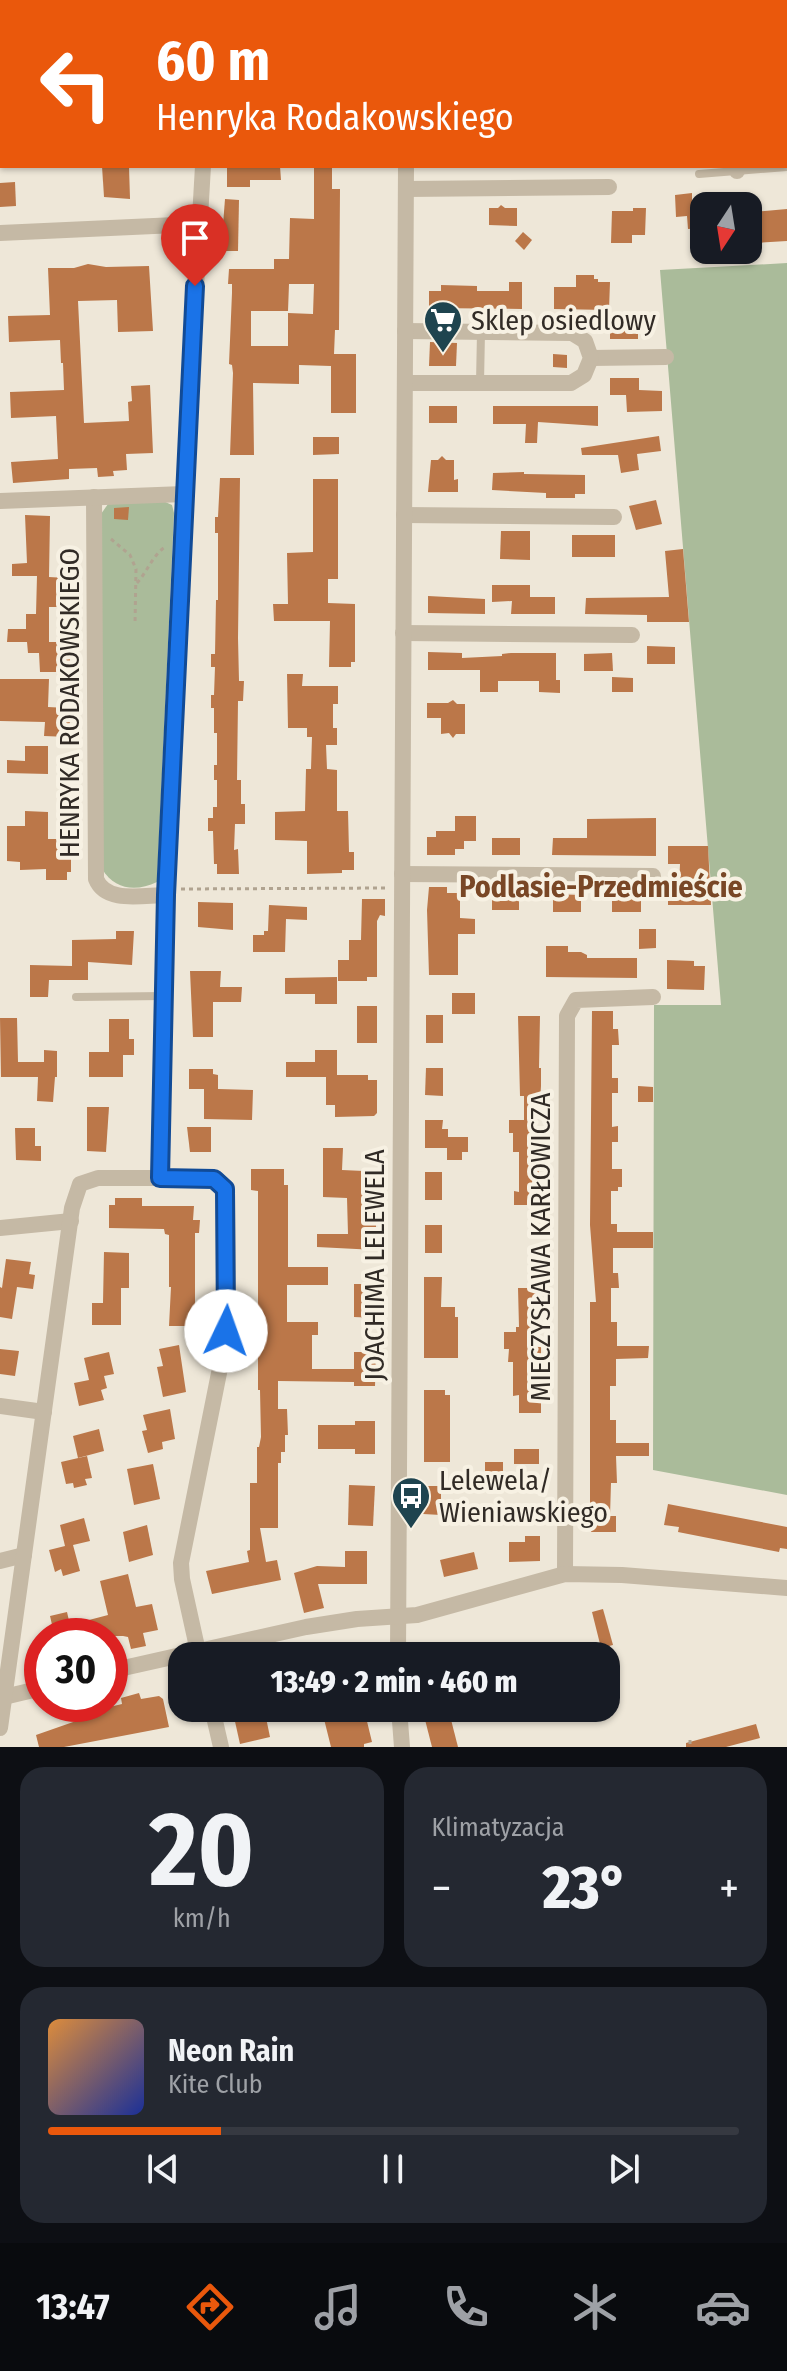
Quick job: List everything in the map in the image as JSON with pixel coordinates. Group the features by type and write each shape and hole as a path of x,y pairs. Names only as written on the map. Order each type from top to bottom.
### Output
{"street":[{"path":"160,1178 166,892 181,547 203,168"},
{"name":"JOACHIMA LELEWELA","path":"398,1642 406,168"},
{"path":"406,189 609,187"},
{"path":"0,233 198,224"},
{"path":"405,331 572,333 585,341 591,358 584,375 571,383 405,383"},
{"path":"591,358 666,357"},
{"path":"0,501 184,494"},
{"name":"HENRYKA RODAKOWSKIEGO","path":"94,497 96,879 101,888 110,894 166,892"},
{"path":"404,515 614,517"},
{"path":"403,633 632,635"},
{"path":"402,881 653,876"},
{"name":"MIECZYSŁAWA KARŁOWICZA","path":"565,1574 567,1016 576,1000 653,997"},
{"path":"0,1728 75,1196 85,1182 98,1178 214,1179 223,1184 227,1193 228,1291 224,1348 181,1563 196,1642"},
{"path":"0,1228 71,1221"},
{"path":"0,1406 44,1412"},
{"path":"0,1561 24,1555"},
{"path":"246,1642 332,1622 417,1615 565,1574 622,1575 787,1588"},
{"path":"128,1667 168,1659"},
{"path":"4,1697 24,1692"},
{"path":"215,1722 221,1747"},
{"path":"400,1722 402,1747"}],"lane":[{"path":"699,174 737,168"},
{"path":"480,383 481,332"},
{"path":"76,997 164,996"}],"path":[{"path":"94,530 107,534 130,555 136,569 135,625"},
{"path":"137,583 164,546 181,547"},
{"path":"166,892 402,881"},
{"path":"690,1740 690,1747"}],"green space":[{"path":"787,263 787,1495 653,1470 654,1005 721,1005 660,270"},
{"path":"163,501 172,505 174,513 157,882 134,888 113,881 102,869 101,514 108,504"}],"building":[{"path":"102,168 129,168 130,199 104,197"},
{"path":"227,168 280,168 281,180 250,180 250,187 227,187"},
{"path":"314,168 332,168 332,189 340,189 339,330 335,330 334,354 356,354 356,413 331,413 331,366 299,365 299,384 253,383 254,455 230,455 233,373 229,364 232,284 228,284 229,269 274,269 274,259 289,259 290,218 314,219","holes":["289,284 314,284 313,314 288,313 288,346 251,346 251,311 288,311"]},
{"path":"15,182 16,206 0,207 0,183"},
{"path":"690,193 690,229 687,216 676,217 675,195"},
{"path":"225,199 239,200 238,251 221,251"},
{"path":"501,205 517,208 517,226 489,225 489,208"},
{"path":"633,208 646,208 645,235 632,235 632,243 611,243 612,211 633,211"},
{"path":"787,209 787,241 762,243 762,211"},
{"path":"523,232 532,240 524,250 515,241"},
{"path":"88,264 106,267 149,266 153,331 118,332 117,300 78,301 84,423 129,421 131,386 150,385 153,453 126,454 127,470 113,471 114,476 98,477 97,468 69,469 69,479 13,483 11,462 58,459 56,416 11,418 10,392 64,390 60,340 9,342 8,316 50,315 48,268 74,268"},
{"path":"576,275 594,275 598,282 610,282 609,310 554,309 554,287 576,287"},
{"path":"509,282 522,282 522,309 429,308 429,291 441,291 441,285 477,286 477,291 509,291"},
{"path":"610,316 638,316 638,339 610,339"},
{"name":"Sklep osiedlowy","path":"430,342 457,343 456,366 429,366"},
{"path":"553,354 567,355 567,368 553,367"},
{"path":"610,378 639,378 639,390 662,391 662,411 627,412 626,395 610,395"},
{"path":"429,406 457,406 457,423 429,423"},
{"path":"493,406 598,406 598,426 538,422 537,443 525,443 526,424 493,424"},
{"path":"659,436 661,451 637,454 639,470 621,473 618,455 582,455 581,448"},
{"path":"313,437 339,437 339,454 313,455"},
{"path":"442,456 446,460 454,460 454,480 458,479 458,492 428,492 431,460"},
{"path":"493,473 585,475 585,494 575,494 575,498 546,498 546,493 492,490"},
{"path":"220,478 240,478 238,638 239,681 244,681 243,701 238,701 237,780 241,780 245,824 235,824 234,850 238,849 239,874 217,874 213,831 208,831 208,818 213,818 213,807 217,807 214,765 217,765 217,733 214,733 214,708 211,708 215,667 211,667 211,654 215,654 218,600 218,533 215,533 215,517 218,517"},
{"path":"313,479 338,479 338,579 328,579 328,603 355,604 355,662 351,662 351,667 329,667 330,621 274,621 273,604 288,604 287,553 313,552"},
{"path":"656,500 662,524 636,530 629,506"},
{"path":"129,507 128,520 114,519 114,508"},
{"path":"25,515 50,516 49,577 66,578 65,607 49,607 49,642 67,642 70,672 40,672 39,653 28,653 27,642 7,642 8,629 26,629 26,614 36,614 37,576 12,576 12,564 27,563"},
{"path":"501,531 530,531 530,560 500,559"},
{"path":"572,535 615,535 615,557 572,557"},
{"path":"683,549 689,622 647,622 647,615 585,614 586,598 669,597 665,551"},
{"path":"492,585 530,585 530,597 555,597 555,614 511,614 512,601 492,602"},
{"path":"428,596 485,599 485,614 428,613"},
{"path":"647,646 675,647 675,664 647,664"},
{"path":"428,652 462,653 462,658 556,653 556,680 560,680 560,693 539,692 539,681 498,681 498,692 480,692 480,670 428,670"},
{"path":"612,653 613,671 584,671 584,654"},
{"path":"287,674 303,674 302,686 338,686 338,704 333,704 337,745 326,745 327,769 337,770 337,811 348,811 349,852 354,852 354,870 307,874 307,841 275,840 275,812 305,811 306,769 311,769 312,737 307,737 307,728 288,728"},
{"path":"612,677 633,678 633,692 612,692"},
{"path":"0,679 49,679 48,707 67,708 69,737 44,736 45,722 0,721"},
{"path":"453,700 457,704 465,704 465,734 456,734 453,738 449,733 441,734 441,718 427,718 427,703 448,703"},
{"path":"25,746 48,746 48,774 7,773 7,760 25,761"},
{"path":"25,811 48,812 48,839 67,839 67,851 71,851 71,872 67,872 67,880 46,880 46,869 20,870 20,862 7,861 7,826 25,826"},
{"path":"455,816 476,816 476,841 464,841 464,849 455,849 455,855 427,855 427,837 436,837 436,831 455,831"},
{"path":"656,818 656,856 552,855 553,838 587,838 587,819"},
{"path":"492,838 520,838 520,855 492,855"},
{"path":"668,846 708,846 711,905 668,905 668,888 679,888 680,864 668,864"},
{"path":"429,887 447,887 447,893 460,893 460,918 475,919 475,934 458,934 458,975 429,975"},
{"path":"553,894 581,895 581,912 553,912"},
{"path":"492,895 519,895 519,910 492,910"},
{"path":"612,895 641,895 641,912 612,912"},
{"path":"362,899 385,899 385,916 380,915 377,921 377,977 367,977 367,981 338,981 338,960 349,960 349,940 361,940"},
{"path":"198,902 233,903 233,930 198,927"},
{"path":"269,905 307,907 307,920 286,919 285,952 253,952 253,935 264,935 264,931 268,931"},
{"path":"639,929 656,929 656,948 639,949"},
{"path":"116,931 134,931 132,965 88,962 88,980 49,980 48,997 30,997 30,965 72,966 72,940 116,939"},
{"path":"546,946 568,946 568,952 581,952 587,958 637,958 637,978 546,977"},
{"path":"667,960 694,961 694,966 705,966 704,990 667,989"},
{"path":"190,971 221,971 220,987 242,987 241,1002 213,1002 213,1037 193,1037"},
{"path":"337,977 337,1004 315,1004 315,994 285,994 285,978"},
{"path":"452,993 475,993 475,1014 452,1014"},
{"path":"357,1006 377,1006 377,1043 357,1043"},
{"path":"592,1011 613,1011 613,1029 618,1029 619,1045 612,1045 612,1078 618,1078 618,1093 612,1093 612,1127 618,1126 618,1142 612,1142 612,1169 622,1169 622,1187 611,1191 611,1224 617,1224 617,1232 653,1232 653,1248 613,1248 613,1273 618,1273 619,1288 611,1288 611,1322 617,1322 617,1346 649,1346 648,1358 616,1359 616,1386 610,1386 610,1420 616,1420 616,1443 649,1443 649,1456 616,1456 617,1483 611,1483 610,1516 616,1516 616,1532 591,1532 590,1517 590,1302 596,1302 590,1225"},
{"path":"426,1015 443,1015 443,1043 426,1043"},
{"path":"518,1016 540,1016 541,1086 540,1101 536,1101 536,1137 540,1137 538,1205 514,1205 514,1191 519,1192 519,1152 513,1152 509,1120 524,1120 524,1096 520,1096"},
{"path":"0,1018 17,1018 18,1062 44,1062 44,1050 57,1051 53,1102 37,1101 38,1077 1,1077"},
{"path":"109,1019 129,1019 129,1039 134,1039 134,1055 123,1055 123,1077 89,1077 89,1052 109,1052"},
{"path":"315,1050 337,1050 337,1075 368,1075 368,1080 377,1080 377,1113 374,1116 335,1117 335,1105 326,1105 326,1077 286,1077 286,1062 315,1062"},
{"path":"426,1068 443,1068 443,1096 425,1095"},
{"path":"189,1069 213,1069 213,1074 218,1075 218,1089 253,1090 252,1120 204,1119 204,1089 189,1089"},
{"path":"638,1086 653,1087 653,1102 638,1102"},
{"path":"87,1107 109,1107 106,1152 87,1151"},
{"path":"425,1120 443,1120 442,1129 448,1129 448,1137 468,1137 468,1152 462,1152 462,1160 447,1160 447,1148 425,1148"},
{"path":"187,1127 211,1127 211,1152 190,1152"},
{"path":"15,1128 35,1128 35,1146 41,1146 41,1161 16,1160"},
{"path":"323,1148 343,1148 342,1170 364,1171 365,1212 366,1216 376,1216 376,1250 317,1247 317,1234 348,1234 347,1198 323,1197"},
{"path":"251,1169 284,1169 284,1185 288,1185 288,1267 328,1267 328,1285 287,1285 287,1322 318,1322 318,1335 312,1335 312,1369 354,1369 354,1352 376,1352 375,1386 354,1386 354,1382 278,1381 278,1409 287,1409 288,1435 285,1435 285,1452 281,1452 281,1463 278,1463 278,1528 260,1528 266,1562 277,1560 281,1580 212,1594 206,1571 249,1562 250,1483 257,1483 257,1447 261,1437 258,1390 258,1191 251,1190"},
{"path":"425,1172 442,1172 442,1200 425,1200"},
{"path":"115,1198 142,1198 142,1206 194,1206 193,1220 200,1220 199,1233 195,1233 195,1311 198,1326 169,1326 169,1235 165,1234 164,1229 109,1228 109,1205 115,1205"},
{"path":"425,1225 442,1225 442,1253 425,1253"},
{"path":"104,1252 129,1253 129,1288 121,1288 121,1325 92,1325 92,1303 103,1303"},
{"path":"6,1259 31,1262 29,1274 35,1275 33,1289 17,1287 12,1319 0,1317 0,1287"},
{"path":"424,1277 442,1277 441,1307 455,1307 455,1317 458,1317 458,1358 424,1358"},
{"path":"354,1284 376,1284 376,1318 354,1317"},
{"path":"518,1288 539,1288 536,1347 541,1347 541,1413 519,1413 519,1395 513,1396 513,1362 508,1362 509,1349 504,1349 504,1332 516,1332 516,1327 519,1327"},
{"path":"179,1345 186,1392 163,1397 157,1367 163,1366 159,1349"},
{"path":"0,1349 19,1351 15,1376 0,1374"},
{"path":"109,1352 114,1374 104,1376 107,1388 101,1390 104,1400 79,1406 74,1383 89,1380 84,1358"},
{"path":"424,1390 445,1390 445,1395 450,1395 450,1462 424,1462"},
{"path":"170,1409 175,1439 162,1442 163,1449 148,1453 142,1431 147,1430 143,1415"},
{"path":"355,1421 375,1421 375,1454 355,1454 355,1449 318,1449 318,1425 355,1425"},
{"path":"99,1429 104,1451 78,1458 73,1436"},
{"path":"514,1449 539,1449 539,1464 514,1464"},
{"path":"87,1456 92,1478 85,1479 87,1485 74,1488 73,1483 66,1484 61,1462"},
{"path":"485,1462 503,1462 503,1475 485,1475"},
{"path":"153,1464 160,1499 134,1505 127,1469"},
{"path":"349,1485 375,1486 373,1526 348,1525"},
{"path":"424,1486 441,1486 441,1515 423,1514"},
{"path":"668,1504 787,1527 787,1549 780,1548 779,1552 678,1532 679,1527 664,1525"},
{"path":"84,1518 90,1541 73,1545 80,1571 63,1576 61,1569 55,1572 49,1550 65,1546 60,1525"},
{"path":"147,1525 153,1555 129,1562 123,1532"},
{"path":"525,1536 540,1536 540,1561 509,1562 509,1542 525,1542"},
{"path":"345,1551 367,1551 367,1584 318,1584 324,1608 304,1613 294,1573 317,1566 345,1567"},
{"path":"474,1552 478,1569 444,1577 440,1560"},
{"path":"128,1574 136,1607 152,1604 158,1630 143,1633 146,1646 131,1649 128,1618 97,1618 108,1615 100,1581"},
{"path":"603,1609 612,1642 600,1642 592,1612"},
{"path":"67,1612 68,1618 50,1618 50,1616"},
{"path":"139,1693 141,1699 159,1696 163,1699 169,1727 64,1747 39,1747 36,1735 73,1722 128,1722 128,1696"},
{"path":"235,1722 267,1722 270,1737 240,1744"},
{"path":"325,1722 367,1722 372,1742 364,1744 364,1747 331,1747"},
{"path":"426,1722 452,1722 458,1747 432,1747"},
{"path":"756,1724 760,1738 726,1747 686,1747 686,1743"}],"place":[{"name":"Sklep osiedlowy","path":"443,354"},
{"name":"Lelewela/ Wieniawskiego","path":"411,1530"}],"district":[{"name":"Podlasie-Przedmieście","path":"601,887"}],"route":[{"path":"195,286 166,895 160,1178 214,1179 223,1184 227,1193 226,1331"}]}
